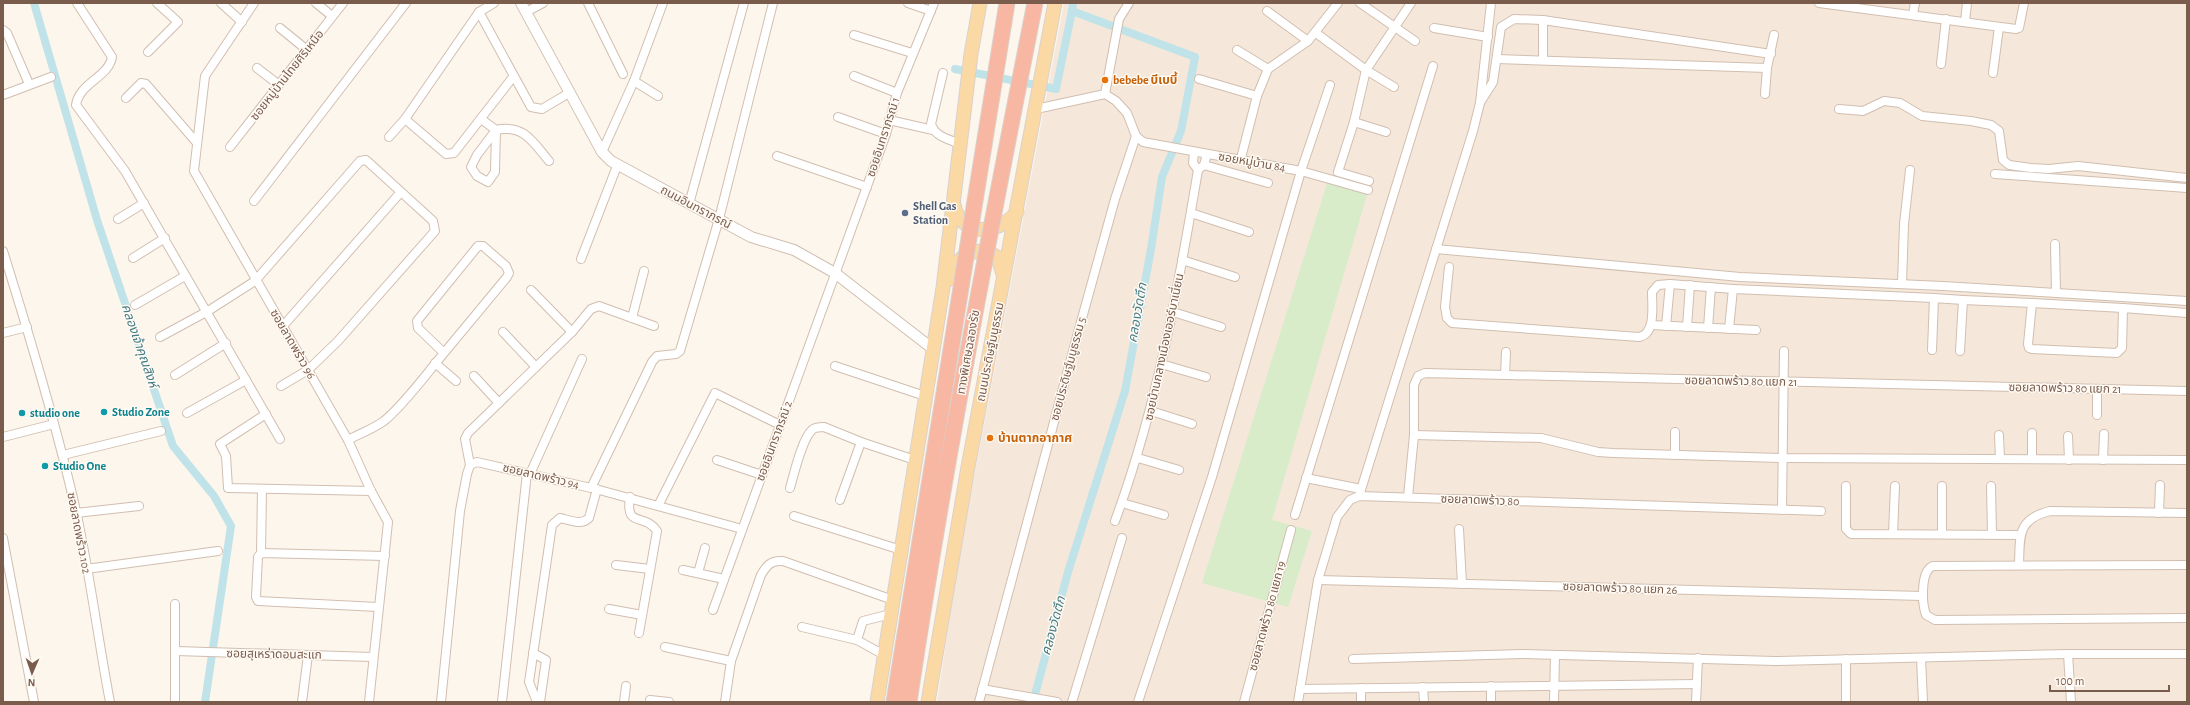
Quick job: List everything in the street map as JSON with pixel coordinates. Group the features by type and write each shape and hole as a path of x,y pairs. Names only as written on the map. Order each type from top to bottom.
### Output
{"highway":[{"name":"ทางพิเศษฉลองรัช","path":"894,702 1007,3"},
{"name":"ทางพิเศษฉลองรัช","path":"909,702 938,520 991,223 1034,3"}],"main road":[{"path":"877,702 933,349 969,71 980,3"},
{"name":"ถนนประดิษฐ์มนูธรรม","path":"928,702 968,467 1055,3"},
{"path":"953,203 957,216 966,226 982,229 999,227 1009,222 1017,212"},
{"path":"930,368 934,358 942,302 948,276 957,260 970,252 978,251 994,254 1001,262 1002,288"}],"street":[{"path":"77,3 112,57 111,63 84,89 77,99 76,105 125,171 165,238 185,276 226,343 280,439"},
{"path":"148,52 178,22 157,3"},
{"path":"221,3 242,22"},
{"name":"ซอยลาดพร้าว 96","path":"254,3 205,76 194,171 255,281 283,326 348,440 371,491 388,522 369,702"},
{"path":"316,3 332,16"},
{"name":"ซอยหมู่บ้านไทยศิริเหนือ","path":"230,147 343,3"},
{"path":"254,201 406,3"},
{"path":"389,137 405,119 478,12 494,3"},
{"path":"523,7 543,3"},
{"path":"588,3 623,74"},
{"path":"602,152 634,81 663,3"},
{"path":"689,204 744,3"},
{"path":"719,219 773,3"},
{"path":"908,3 932,7"},
{"path":"1105,94 1116,34 1120,19 1129,3"},
{"path":"1241,158 1257,96 1268,69 1308,41 1316,33 1338,3"},
{"path":"1360,3 1415,41"},
{"path":"1369,181 1338,172 1354,122 1366,70 1411,3"},
{"path":"1298,702 1318,580 1337,517 1350,500 1360,492 1474,130 1480,103 1491,3"},
{"path":"1820,3 1862,6 1999,27 2019,28 2024,3"},
{"path":"1913,14 1915,3"},
{"path":"1965,22 1967,3"},
{"name":"ถนนอินทราภรณ์","path":"523,7 602,152 617,166 719,219 750,237 794,250 835,273 933,349"},
{"name":"ซอยอินทราภรณ์ 1","path":"835,273 886,134 897,93 932,7"},
{"path":"1267,11 1308,41"},
{"path":"478,12 531,107 542,109 569,93"},
{"path":"1480,103 1493,82 1501,27 1506,22 1514,19 1544,20 1771,54"},
{"path":"1940,64 1946,19"},
{"path":"1543,59 1544,20"},
{"path":"1992,73 1999,27"},
{"path":"280,28 307,50"},
{"path":"1434,28 1488,37"},
{"path":"3,30 7,33 29,84"},
{"path":"1316,33 1366,70 1394,86"},
{"path":"854,35 912,53"},
{"path":"1765,94 1767,68 1774,35"},
{"path":"1237,50 1268,69"},
{"path":"1497,59 1543,59 1767,68"},
{"path":"1295,515 1433,66"},
{"path":"257,68 279,85"},
{"path":"933,130 931,124 944,73"},
{"path":"854,76 897,93"},
{"path":"3,95 51,77"},
{"path":"405,119 446,154 450,155 454,153 513,77"},
{"path":"1199,79 1257,96"},
{"path":"634,81 658,96"},
{"path":"126,98 141,83 146,84 197,143"},
{"path":"1138,702 1212,477 1301,171 1330,85"},
{"path":"1036,109 1105,94 1116,101 1127,113 1136,136"},
{"path":"1840,109 1862,111 1884,101 1894,102 1900,103 1922,116 1971,121 1991,125 1999,131 2003,160 2009,166 2049,169 2078,166 2187,178"},
{"path":"838,117 886,134"},
{"path":"481,119 496,130"},
{"path":"890,120 933,130 939,135 960,144"},
{"path":"1354,122 1386,132"},
{"path":"496,130 495,172 488,182 476,176 471,167 477,155 496,130 508,127 526,134 549,161"},
{"name":"ซอยหมู่บ้าน 84","path":"1136,136 1144,142 1183,151 1241,158 1301,171 1368,190"},
{"name":"ซอยประดิษฐ์มนูธรรม 5","path":"979,702 1111,213 1136,136"},
{"name":"ซอยบ้านกลางเมืองเออร์บาเนี่ยน","path":"1194,152 1193,163 1201,167"},
{"name":"ซอยบ้านกลางเมืองเออร์บาเนี่ยน","path":"1115,522 1138,458 1151,411 1173,312 1201,167 1207,154"},
{"path":"777,156 867,187"},
{"path":"160,337 208,312 255,281 360,160 366,160 400,193 433,221 435,231 338,341 308,370 281,386"},
{"path":"581,259 617,166"},
{"path":"1201,167 1268,183"},
{"path":"1902,284 1904,224 1910,170"},
{"path":"1995,174 2187,188"},
{"path":"283,326 400,193"},
{"path":"118,219 144,203"},
{"path":"1191,213 1249,232"},
{"name":"ซอยลาดพร้าว 94","path":"470,465 477,462 594,488 652,362 656,356 676,354 680,351 719,219"},
{"path":"133,258 165,238"},
{"path":"2055,244 2056,292"},
{"path":"348,440 383,422 392,413 444,353 509,272 506,266 483,246 478,246 417,321 418,328 444,353"},
{"path":"1436,249 1740,276 2056,292 2187,301"},
{"name":"ซอยลาดพร้าว 102","path":"3,251 27,328 63,455 76,513 110,702"},
{"path":"1182,260 1235,277"},
{"path":"1449,267 1445,307 1447,318 1452,323 1639,337 1645,336 1651,325 1652,292 1658,285 1670,284 1733,289 2032,303 2187,313"},
{"path":"632,318 644,271"},
{"name":"ซอยอินทราภรณ์ 2","path":"714,610 835,273"},
{"path":"136,305 185,276"},
{"path":"1666,326 1670,284"},
{"path":"1687,327 1690,285"},
{"path":"1708,328 1711,287"},
{"path":"1729,329 1733,289"},
{"path":"531,290 572,332"},
{"path":"1932,350 1934,298"},
{"path":"1960,351 1963,300"},
{"path":"2032,303 2028,344 2029,348 2032,349 2118,353 2122,348 2123,308"},
{"path":"440,702 460,511 466,474 470,465 466,436 572,332 595,306 654,326"},
{"path":"1173,312 1221,327"},
{"path":"1651,325 1756,330"},
{"path":"3,333 27,328"},
{"path":"503,332 536,367"},
{"path":"175,375 226,343"},
{"path":"1782,510 1781,458 1784,351"},
{"path":"1505,375 1506,352"},
{"path":"502,702 529,473 582,359"},
{"path":"435,363 456,381"},
{"path":"1161,364 1206,377"},
{"path":"835,366 925,396"},
{"name":"ซอยลาดพร้าว 80 แยก 21","path":"1408,498 1414,435 1414,385 1418,376 1425,373 2187,390"},
{"path":"474,376 499,403"},
{"path":"187,413 246,380"},
{"path":"2096,388 2097,415"},
{"path":"659,504 715,393 780,425"},
{"path":"1151,411 1192,424"},
{"path":"266,414 220,444 226,456 228,488 371,491"},
{"path":"3,437 54,424"},
{"path":"790,488 805,441 812,430 824,427 861,442 915,460"},
{"path":"63,455 161,431"},
{"path":"1675,455 1676,432"},
{"path":"2032,433 2032,459"},
{"path":"2103,460 2104,434"},
{"path":"1414,435 1541,438 1598,452 1675,455 1781,458 2187,460"},
{"path":"1999,435 2000,459"},
{"path":"2068,436 2069,460"},
{"path":"840,500 861,442"},
{"path":"1138,458 1179,470"},
{"path":"717,460 762,475"},
{"name":"ซอยลาดพร้าว 80","path":"1306,478 1360,492 1408,498 1820,511"},
{"path":"2159,513 2160,485"},
{"path":"1846,486 1846,525 1848,532 1894,534 2020,534"},
{"path":"1894,486 1894,534"},
{"path":"1942,486 1942,534"},
{"path":"1991,486 1992,534"},
{"path":"538,702 529,682 552,525 560,518 580,523 585,522 589,518 594,488 659,504 742,529"},
{"path":"262,489 261,554 258,557 256,598 258,601 378,607"},
{"path":"630,497 628,510 630,515 634,519 653,525 657,531 639,633"},
{"path":"1122,503 1164,516"},
{"path":"76,513 139,506"},
{"path":"2019,565 2020,534 2026,523 2033,517 2050,511 2187,513"},
{"path":"794,516 901,550"},
{"path":"1459,529 1462,584"},
{"name":"ซอยลาดพร้าว 80 แยก 19","path":"1244,702 1290,530"},
{"path":"3,538 34,702"},
{"path":"1072,702 1122,538"},
{"path":"698,573 705,548"},
{"path":"86,569 218,551"},
{"path":"261,554 385,556"},
{"path":"725,702 731,661 761,575 767,565 774,560 783,561 893,600"},
{"path":"2187,564 1932,566 1925,573 1923,596 1926,616 1935,620 2187,618"},
{"path":"616,565 650,570"},
{"path":"683,570 724,579"},
{"name":"ซอยลาดพร้าว 80 แยก 26","path":"1318,580 1923,596"},
{"path":"175,604 175,702"},
{"path":"609,609 642,616"},
{"path":"857,640 863,621 891,614"},
{"path":"802,627 857,640 884,655"},
{"path":"665,647 731,661"},
{"name":"ซอยสุเหร่าดอนสะแก","path":"176,651 373,657"},
{"path":"533,653 546,660 538,702"},
{"path":"2068,654 2071,702"},
{"path":"1353,659 1555,655 1775,661 2068,654 2187,654"},
{"path":"302,702 308,655"},
{"path":"1554,702 1553,687 1555,655"},
{"path":"1696,702 1698,658"},
{"path":"1921,658 1923,702"},
{"path":"1846,659 1846,702"},
{"path":"1300,689 1697,684"},
{"path":"624,702 626,686"},
{"path":"1491,686 1491,702"},
{"path":"1423,687 1424,702"},
{"path":"1361,688 1361,702"},
{"path":"982,689 1057,702"},
{"path":"650,700 669,702"}],"shaded area":[{"path":"1064,3 2187,3 2187,702 937,702 960,551"}],"green space":[{"path":"1329,177 1369,188 1272,520 1312,531 1288,607 1202,583"}],"waterway":[{"name":"คลองเจ้าคุณสิงห์","path":"34,3 97,220 173,446 214,496 231,526 205,702"},
{"name":"คลองวัดตึก","path":"1033,702 1068,572 1125,391 1151,249 1162,177 1181,131 1195,57 1072,11 1073,3"},
{"path":"955,69 1056,89 1072,11"}],"place":[{"name":"bebebe บีเบบี้","path":"1105,80"},
{"name":"Shell Gas Station","path":"905,213"},
{"name":"Studio Zone","path":"104,412"},
{"name":"studio one","path":"22,413"},
{"name":"บ้านตากอากาศ","path":"990,438"},
{"name":"Studio One","path":"45,466"}]}
